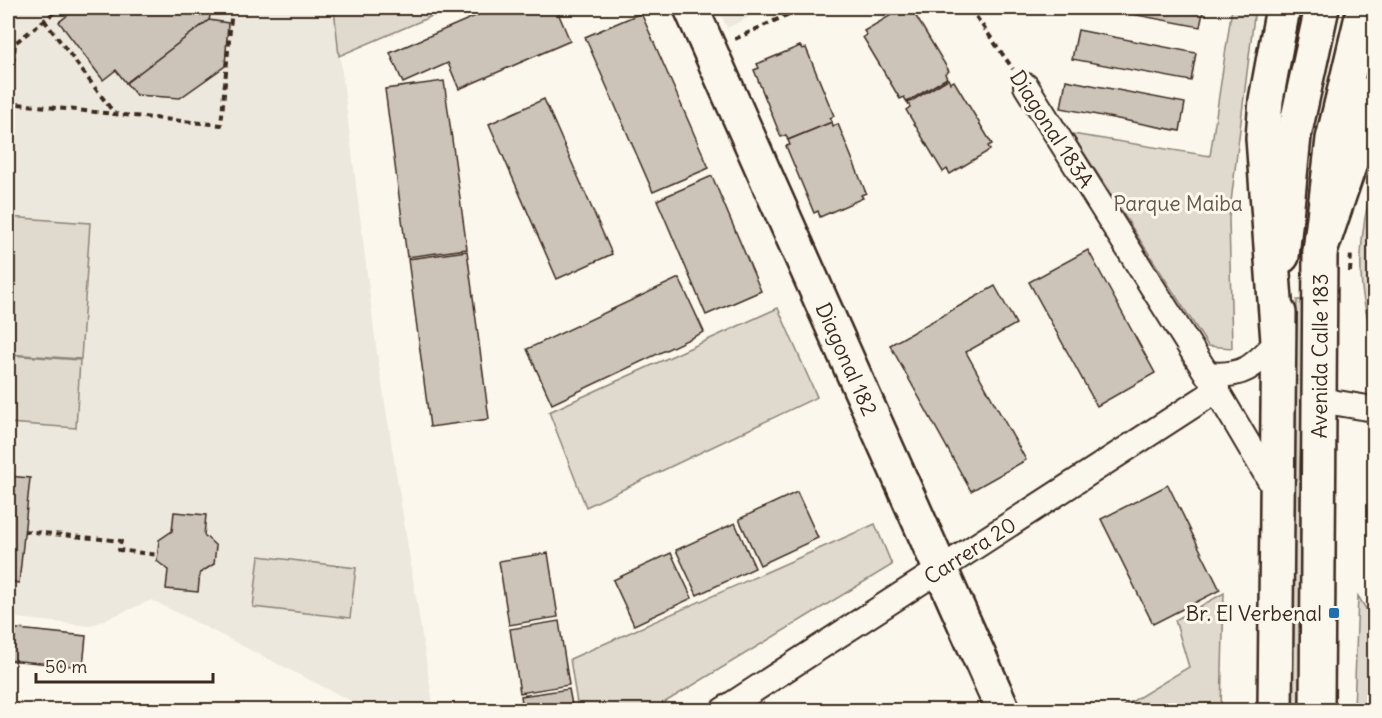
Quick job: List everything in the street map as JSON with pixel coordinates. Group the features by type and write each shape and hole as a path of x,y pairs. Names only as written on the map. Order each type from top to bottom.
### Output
{"main road":[{"name":"Diagonal 182","path":"691,8 1003,711"},
{"path":"1278,341 1263,138 1266,100 1283,8"},
{"name":"Avenida Calle 183","path":"1275,711 1278,341 1282,245 1292,146 1322,8"},
{"name":"Avenida Calle 183","path":"1317,711 1320,252 1333,139 1364,8"},
{"path":"1320,252 1374,92"}],"street":[{"name":"Diagonal 183A","path":"1026,86 1212,382 1276,491"},
{"path":"1212,382 1247,370 1278,341"},
{"name":"Carrera 20","path":"723,711 939,568 1212,382"},
{"path":"1319,400 1374,409"}],"path":[{"path":"60,8 15,43 8,104 221,125 232,8"},
{"path":"710,51 802,8"},
{"name":"Diagonal 183A","path":"970,8 1026,86"},
{"path":"44,20 115,114"},
{"path":"1350,283 1352,242"},
{"path":"24,531 120,541 119,550 158,555"}],"shaded area":[{"path":"8,8 334,8 377,353 434,710 369,710 152,600 90,626 8,617"},
{"path":"718,8 768,8 727,28"}],"green space":[{"path":"334,8 451,8 339,56"},
{"name":"Parque Maiba","path":"1232,8 1255,8 1229,218 1232,348 1208,346 1072,134 1210,156"},
{"path":"1374,180 1374,337 1363,298 1361,258 1365,219"},
{"path":"8,217 90,223 81,359 8,354"},
{"path":"1297,300 1306,300 1300,469 1300,710 1291,710 1291,467"},
{"path":"778,308 817,397 586,507 549,412"},
{"path":"8,355 80,360 76,428 8,423"},
{"path":"875,524 892,565 652,710 578,710 570,659"},
{"path":"259,556 356,568 350,618 253,607"},
{"path":"1224,593 1221,710 1118,710 1189,667 1175,620"},
{"path":"1358,596 1374,622 1374,710 1354,710"}],"building":[{"path":"71,8 212,8 209,20 126,83 116,70 103,80 59,22 73,11"},
{"path":"494,8 556,8 570,41 459,89 448,63 403,83 390,53"},
{"path":"903,8 907,10 911,8 949,71 945,74 947,78 907,102 904,97 900,99 863,37 867,35 864,31"},
{"path":"1100,8 1204,8 1200,27"},
{"path":"641,13 709,168 653,192 585,37"},
{"path":"209,20 228,23 225,66 180,98 136,95 126,83"},
{"path":"1078,30 1196,53 1191,81 1072,59"},
{"path":"800,46 802,49 806,48 834,116 830,118 832,122 788,140 786,135 781,137 754,70 759,68 757,64"},
{"path":"948,79 950,83 954,81 992,144 988,146 990,150 950,174 947,169 943,172 906,110 910,107 908,103"},
{"path":"1066,80 1185,103 1180,131 1061,108"},
{"path":"444,81 467,249 407,257 385,89"},
{"path":"544,99 612,254 557,279 489,124"},
{"path":"832,122 833,126 838,124 866,193 861,195 863,198 820,217 818,211 814,213 786,146 790,145 788,140"},
{"path":"712,176 761,291 706,315 657,200"},
{"path":"1088,250 1155,373 1097,406 1029,282"},
{"path":"467,251 489,419 430,427 408,259"},
{"path":"679,278 704,332 552,404 527,349"},
{"path":"995,286 1016,324 966,352 1026,460 971,491 890,345"},
{"path":"8,476 30,478 19,583 8,581"},
{"path":"1168,485 1220,590 1153,624 1101,519"},
{"path":"797,492 818,538 760,565 739,519"},
{"path":"174,512 206,515 204,535 216,546 214,564 200,573 198,592 166,589 168,570 157,561 159,540 172,531"},
{"path":"735,523 755,568 697,595 676,550"},
{"path":"548,553 558,617 509,625 499,561"},
{"path":"671,553 692,598 634,625 613,580"},
{"path":"559,621 569,685 520,693 510,629"},
{"path":"8,628 86,636 83,667 8,660"},
{"path":"569,689 573,710 523,710 521,696"}],"place":[{"name":"Br. El Verbenal","path":"1334,613"}]}
